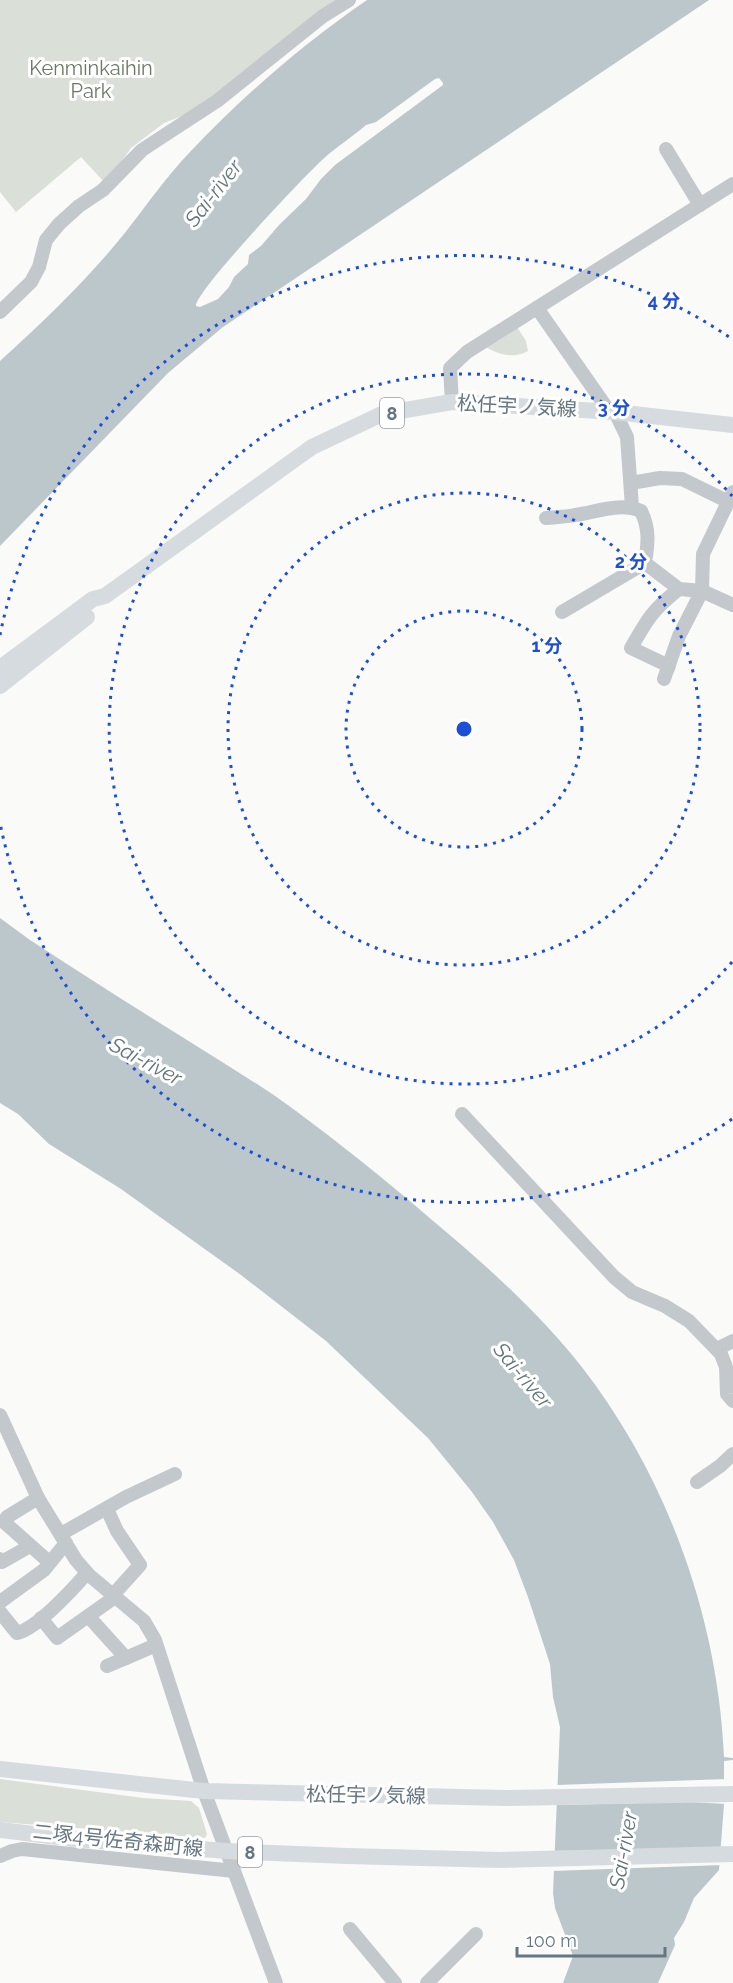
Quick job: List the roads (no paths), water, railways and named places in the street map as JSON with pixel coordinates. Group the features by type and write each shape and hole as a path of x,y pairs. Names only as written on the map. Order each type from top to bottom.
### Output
{"main road":[{"name":"松任宇ノ気線","path":"0,668 93,599 105,596 312,447 382,414 452,402 612,412 733,425"},
{"name":"松任宇ノ気線","path":"0,687 100,607 105,596"},
{"name":"松任宇ノ気線","path":"0,1769 204,1791 506,1798 733,1794"},
{"name":"8","path":"0,1830 226,1851 500,1860 733,1854"}],"street":[{"path":"0,312 31,282 39,267 46,240 58,224 103,190 142,150 217,101 323,16 349,0"},
{"path":"666,148 700,205"},
{"path":"452,402 450,368 467,352 733,184"},
{"path":"537,308 612,412 627,438 632,507"},
{"path":"631,483 660,477 682,479 731,497 703,554 702,591 679,636 664,679"},
{"path":"546,518 572,516 615,507 632,507 641,511 646,521 649,538 645,563"},
{"path":"645,563 679,589 702,591 733,605"},
{"path":"561,612 645,563"},
{"path":"669,666 631,648 650,615 660,603 679,589"},
{"path":"462,1114 615,1277 632,1292 665,1306 689,1321 721,1354 726,1367 727,1394 733,1401"},
{"path":"717,1350 733,1341"},
{"path":"0,1415 38,1498 63,1539 87,1573 144,1621 156,1645 204,1791 276,1983"},
{"path":"697,1482 733,1454"},
{"path":"0,1602 39,1574 63,1539 126,1497 175,1474"},
{"path":"38,1498 3,1518 49,1562"},
{"path":"41,1618 57,1638 89,1617 114,1596 140,1565 117,1531 107,1509"},
{"path":"0,1560 2,1562 30,1545"},
{"path":"0,1612 17,1633 23,1632 69,1593 87,1573"},
{"path":"89,1617 126,1658"},
{"path":"107,1666 156,1645"},
{"path":"6,1853 22,1833"},
{"name":"二塚4号佐奇森町線","path":"6,1853 22,1849 234,1871"},
{"path":"350,1929 395,1983"},
{"path":"427,1983 476,1934"}],"water":[{"name":"Sai-river","path":"367,0 709,0 223,327 168,373 0,546 0,361 95,268 173,171 210,131 275,71","holes":["439,78 443,83 335,165 306,199 261,246 249,255 248,264 234,277 229,287 218,299 200,307 196,306 200,297 229,260 322,160 366,125 376,122 435,79"]},
{"name":"Sai-river","path":"0,918 30,940 269,1092 365,1164 510,1289 581,1366 612,1409 639,1454 662,1501 682,1551 699,1601 711,1653 720,1705 724,1757 733,1758 733,1760 724,1761 724,1804 719,1870 694,1898 674,1938 675,1945 658,1983 563,1983 573,1956 555,1908 553,1893 560,1727 553,1697 550,1664 514,1560 493,1522 428,1438 326,1341 241,1275 121,1189 49,1144 18,1114 0,1103"}],"park label":[{"name":"Kenminkaihin Park","path":"91,80"}]}
